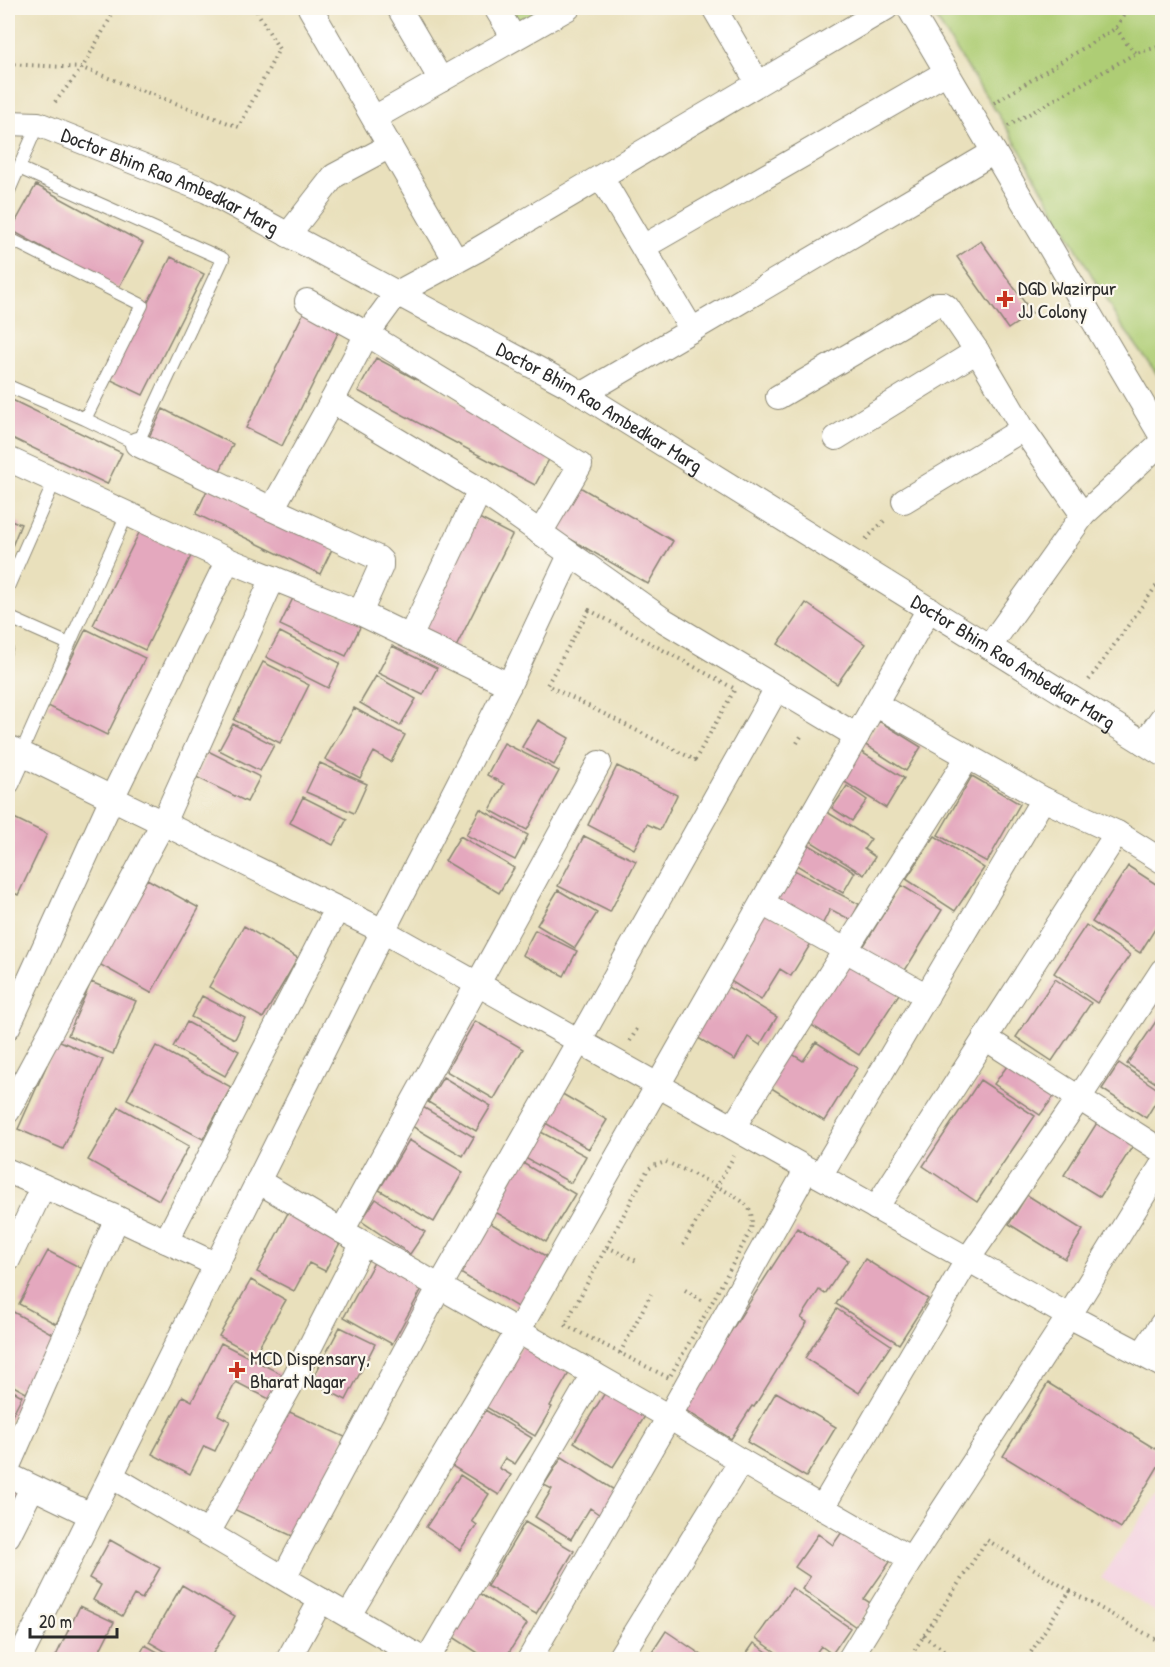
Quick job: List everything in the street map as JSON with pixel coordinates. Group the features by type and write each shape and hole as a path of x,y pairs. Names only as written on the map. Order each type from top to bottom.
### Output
{"street":[{"path":"310,8 456,261"},
{"path":"399,8 441,80"},
{"path":"496,8 514,38"},
{"path":"374,118 568,8"},
{"path":"714,8 758,83"},
{"path":"272,509 367,334 397,293 601,177 886,8"},
{"path":"909,8 1162,437"},
{"path":"643,247 947,72"},
{"name":"Doctor Bhim Rao Ambedkar Marg","path":"8,123 38,124 207,191 583,394 1153,749"},
{"path":"583,394 692,330 990,145"},
{"path":"288,235 334,176 390,146"},
{"path":"601,177 692,330"},
{"path":"307,301 367,334 580,465 540,533"},
{"path":"778,397 937,304 943,304 977,351 1023,429 1083,515"},
{"path":"836,438 977,351"},
{"path":"332,401 480,490 665,621 857,736"},
{"path":"904,501 1023,429"},
{"path":"989,647 1083,515 1162,442"},
{"path":"137,444 378,558 381,561 381,567 360,613"},
{"path":"8,459 228,560 360,613 509,685"},
{"path":"410,637 480,490"},
{"path":"19,1659 383,931 509,685 570,555"},
{"path":"8,1026 112,798 228,560"},
{"path":"8,1112 163,823 273,578"},
{"path":"349,1615 518,1331 929,609"},
{"path":"284,1577 440,1286 777,688"},
{"path":"875,704 1043,799 1117,833 1162,861"},
{"path":"1153,749 1162,718"},
{"path":"8,782 14,750 383,931 1069,1316 1152,1360 1162,1323"},
{"path":"739,1131 846,951 968,757"},
{"path":"208,1533 289,1389 353,1237 478,984 599,763"},
{"path":"529,1659 669,1416 814,1173 927,996 1043,799"},
{"path":"876,1208 1117,833"},
{"path":"762,903 927,996"},
{"path":"166,1241 337,909"},
{"path":"822,1508 968,1259 1079,1098 1162,971"},
{"path":"985,1038 1162,1151"},
{"path":"849,1659 1069,1316 1162,1165"},
{"path":"8,1171 117,1218 217,1265"},
{"path":"258,1181 669,1416 741,1461 912,1559"},
{"path":"8,1260 43,1186"},
{"path":"8,1466 117,1218"},
{"path":"111,1476 426,1659 594,1374"},
{"path":"618,1659 741,1461"},
{"path":"8,1475 91,1515"},
{"path":"8,1536 32,1488"},
{"path":"288,1659 321,1600"}],"lane":[{"path":"8,193 38,124"},
{"path":"8,386 137,444 223,259 19,168"},
{"path":"8,238 142,304 85,419"},
{"path":"8,587 55,480"},
{"path":"14,750 69,644 127,514"},
{"path":"8,617 69,644"}],"path":[{"path":"38,124 82,68 116,8"},
{"path":"8,64 82,68 240,127 279,50 255,8"},
{"path":"973,116 1116,28 1128,8"},
{"path":"1116,28 1136,53"},
{"path":"990,145 1136,53 1162,46"},
{"path":"848,559 904,501"},
{"path":"1074,700 1162,578"},
{"path":"588,610 652,643 735,689 695,760 547,685 588,610"},
{"path":"683,1245 717,1187 739,1131"},
{"path":"685,1290 710,1306 669,1378 565,1325 648,1169 666,1162 717,1187"},
{"path":"607,1247 639,1262"},
{"path":"620,1353 651,1294"},
{"path":"908,1659 987,1540 1070,1591 1162,1643"},
{"path":"1026,1659 1070,1591"},
{"path":"923,1636 959,1659"}],"shaded area":[{"path":"1162,1487 1162,1616 1101,1578"}],"green space":[{"path":"504,8 555,8 518,30"},
{"path":"929,8 1162,8 1162,381 1117,319 1010,133"}],"building":[{"path":"36,185 143,243 118,289 11,230"},
{"path":"981,241 1032,313 1008,329 957,257"},
{"path":"171,257 204,274 143,395 109,379"},
{"path":"306,308 342,325 282,446 246,428"},
{"path":"376,358 553,452 535,485 358,391"},
{"path":"8,398 122,453 107,484 8,436"},
{"path":"163,409 233,444 218,475 147,441"},
{"path":"209,486 334,545 320,574 196,514"},
{"path":"578,486 673,541 648,584 553,529"},
{"path":"477,517 512,535 453,653 417,635"},
{"path":"8,519 21,524 8,556"},
{"path":"140,531 191,556 145,650 93,625"},
{"path":"296,592 362,623 346,656 280,625"},
{"path":"806,603 865,644 837,684 778,644"},
{"path":"86,629 145,658 107,735 48,706"},
{"path":"280,632 340,663 328,688 266,657"},
{"path":"8,645 13,648 8,661"},
{"path":"392,646 437,668 423,695 378,673"},
{"path":"263,662 309,685 280,743 234,720"},
{"path":"376,676 416,699 400,726 360,703"},
{"path":"354,708 405,735 391,762 374,752 360,778 325,759"},
{"path":"538,720 569,738 554,765 522,747"},
{"path":"879,721 921,747 906,771 864,744"},
{"path":"233,724 274,745 260,771 219,750"},
{"path":"504,743 559,771 527,830 490,810 504,784 487,775"},
{"path":"858,750 904,778 886,808 840,779"},
{"path":"208,751 260,777 247,802 196,777"},
{"path":"320,763 367,784 354,813 306,792"},
{"path":"617,766 677,795 660,830 647,824 634,849 588,825"},
{"path":"972,776 1020,804 987,862 938,835"},
{"path":"847,786 867,800 852,821 832,808"},
{"path":"303,797 347,819 333,845 290,823"},
{"path":"480,809 528,835 515,860 466,835"},
{"path":"822,809 871,839 864,849 875,857 864,875 804,837"},
{"path":"8,815 47,834 18,895 8,890"},
{"path":"460,836 514,868 499,893 445,861"},
{"path":"584,836 636,861 610,912 558,886"},
{"path":"935,836 984,868 955,911 906,879"},
{"path":"806,843 855,872 843,893 793,863"},
{"path":"1128,866 1162,888 1162,918 1140,953 1092,922"},
{"path":"790,868 859,904 851,920 830,909 821,927 772,902"},
{"path":"147,879 199,908 151,993 99,964"},
{"path":"901,885 942,910 901,977 860,952"},
{"path":"558,890 597,913 575,948 537,925"},
{"path":"764,911 813,940 791,976 780,969 761,1000 724,977"},
{"path":"1086,925 1130,955 1097,1003 1054,973"},
{"path":"244,926 298,958 263,1018 209,987"},
{"path":"535,930 577,951 564,976 522,955"},
{"path":"849,953 903,988 859,1055 805,1021"},
{"path":"1055,979 1091,1003 1052,1061 1016,1037"},
{"path":"91,982 136,1001 113,1054 68,1035"},
{"path":"723,984 777,1017 760,1045 748,1037 735,1060 693,1035"},
{"path":"1162,990 1162,1009 1154,1004"},
{"path":"202,996 245,1018 235,1039 191,1017"},
{"path":"1162,1015 1162,1087 1127,1064"},
{"path":"475,1021 523,1049 494,1099 446,1071"},
{"path":"187,1022 239,1051 225,1076 173,1047"},
{"path":"58,1040 103,1060 63,1149 18,1129"},
{"path":"816,1042 857,1068 824,1121 765,1084 786,1050 803,1061"},
{"path":"156,1046 231,1087 203,1139 127,1099"},
{"path":"1013,1058 1059,1090 1040,1115 994,1084"},
{"path":"1119,1063 1162,1092 1146,1118 1102,1089"},
{"path":"443,1077 491,1106 476,1131 428,1102"},
{"path":"980,1080 1035,1116 977,1202 923,1166"},
{"path":"559,1092 607,1120 589,1149 542,1121"},
{"path":"421,1106 474,1137 463,1156 410,1125"},
{"path":"119,1107 189,1146 159,1200 88,1160"},
{"path":"1100,1118 1136,1141 1100,1197 1064,1175"},
{"path":"539,1131 586,1156 571,1183 525,1158"},
{"path":"409,1140 463,1172 434,1222 379,1190"},
{"path":"521,1162 575,1194 546,1242 492,1210"},
{"path":"1027,1195 1083,1230 1065,1259 1009,1224"},
{"path":"376,1199 425,1232 410,1254 361,1221"},
{"path":"290,1209 343,1237 325,1271 309,1263 294,1291 257,1272"},
{"path":"487,1221 554,1261 524,1311 457,1271"},
{"path":"797,1228 848,1260 825,1294 819,1290 801,1318 807,1322 754,1407 752,1406 731,1439 682,1408"},
{"path":"48,1251 85,1270 56,1324 19,1304"},
{"path":"377,1257 425,1283 392,1344 344,1317"},
{"path":"865,1259 928,1299 899,1344 836,1304"},
{"path":"251,1280 286,1300 254,1355 219,1336"},
{"path":"8,1309 58,1337 26,1393 8,1383"},
{"path":"837,1309 891,1345 859,1393 805,1358"},
{"path":"340,1327 375,1344 346,1400 311,1382"},
{"path":"221,1343 291,1379 279,1404 236,1382 218,1415 230,1421 215,1451 204,1446 190,1474 152,1454 183,1396 192,1401"},
{"path":"522,1346 569,1373 535,1436 486,1407"},
{"path":"1048,1383 1162,1453 1162,1460 1121,1528 1003,1456"},
{"path":"8,1388 22,1396 8,1423"},
{"path":"608,1388 647,1413 613,1467 574,1442"},
{"path":"776,1392 836,1427 806,1477 747,1442"},
{"path":"283,1409 345,1437 299,1539 229,1507"},
{"path":"485,1410 532,1438 515,1464 505,1458 499,1468 511,1475 499,1495 452,1466"},
{"path":"562,1457 619,1493 603,1517 590,1508 571,1539 535,1517 552,1489 544,1485"},
{"path":"460,1475 489,1494 472,1521 477,1525 460,1550 426,1527"},
{"path":"8,1480 27,1490 8,1529"},
{"path":"525,1522 574,1551 536,1614 487,1586"},
{"path":"844,1529 890,1562 864,1599 872,1604 856,1627 802,1589 810,1577 795,1567 818,1534 833,1545"},
{"path":"110,1540 160,1568 142,1599 134,1595 122,1616 93,1600 101,1585 89,1578"},
{"path":"182,1585 235,1616 209,1660 180,1660 149,1642"},
{"path":"792,1588 850,1628 832,1654 821,1646 811,1660 787,1660 756,1638"},
{"path":"477,1592 527,1624 504,1660 489,1660 450,1635"},
{"path":"80,1606 114,1622 95,1660 54,1660"},
{"path":"666,1631 709,1660 647,1660"},
{"path":"754,1643 779,1660 742,1660"},
{"path":"145,1645 172,1660 137,1660"}],"place":[{"name":"DGD Wazirpur JJ Colony","path":"1005,299"},
{"name":"MCD Dispensary, Bharat Nagar","path":"237,1370"}]}
